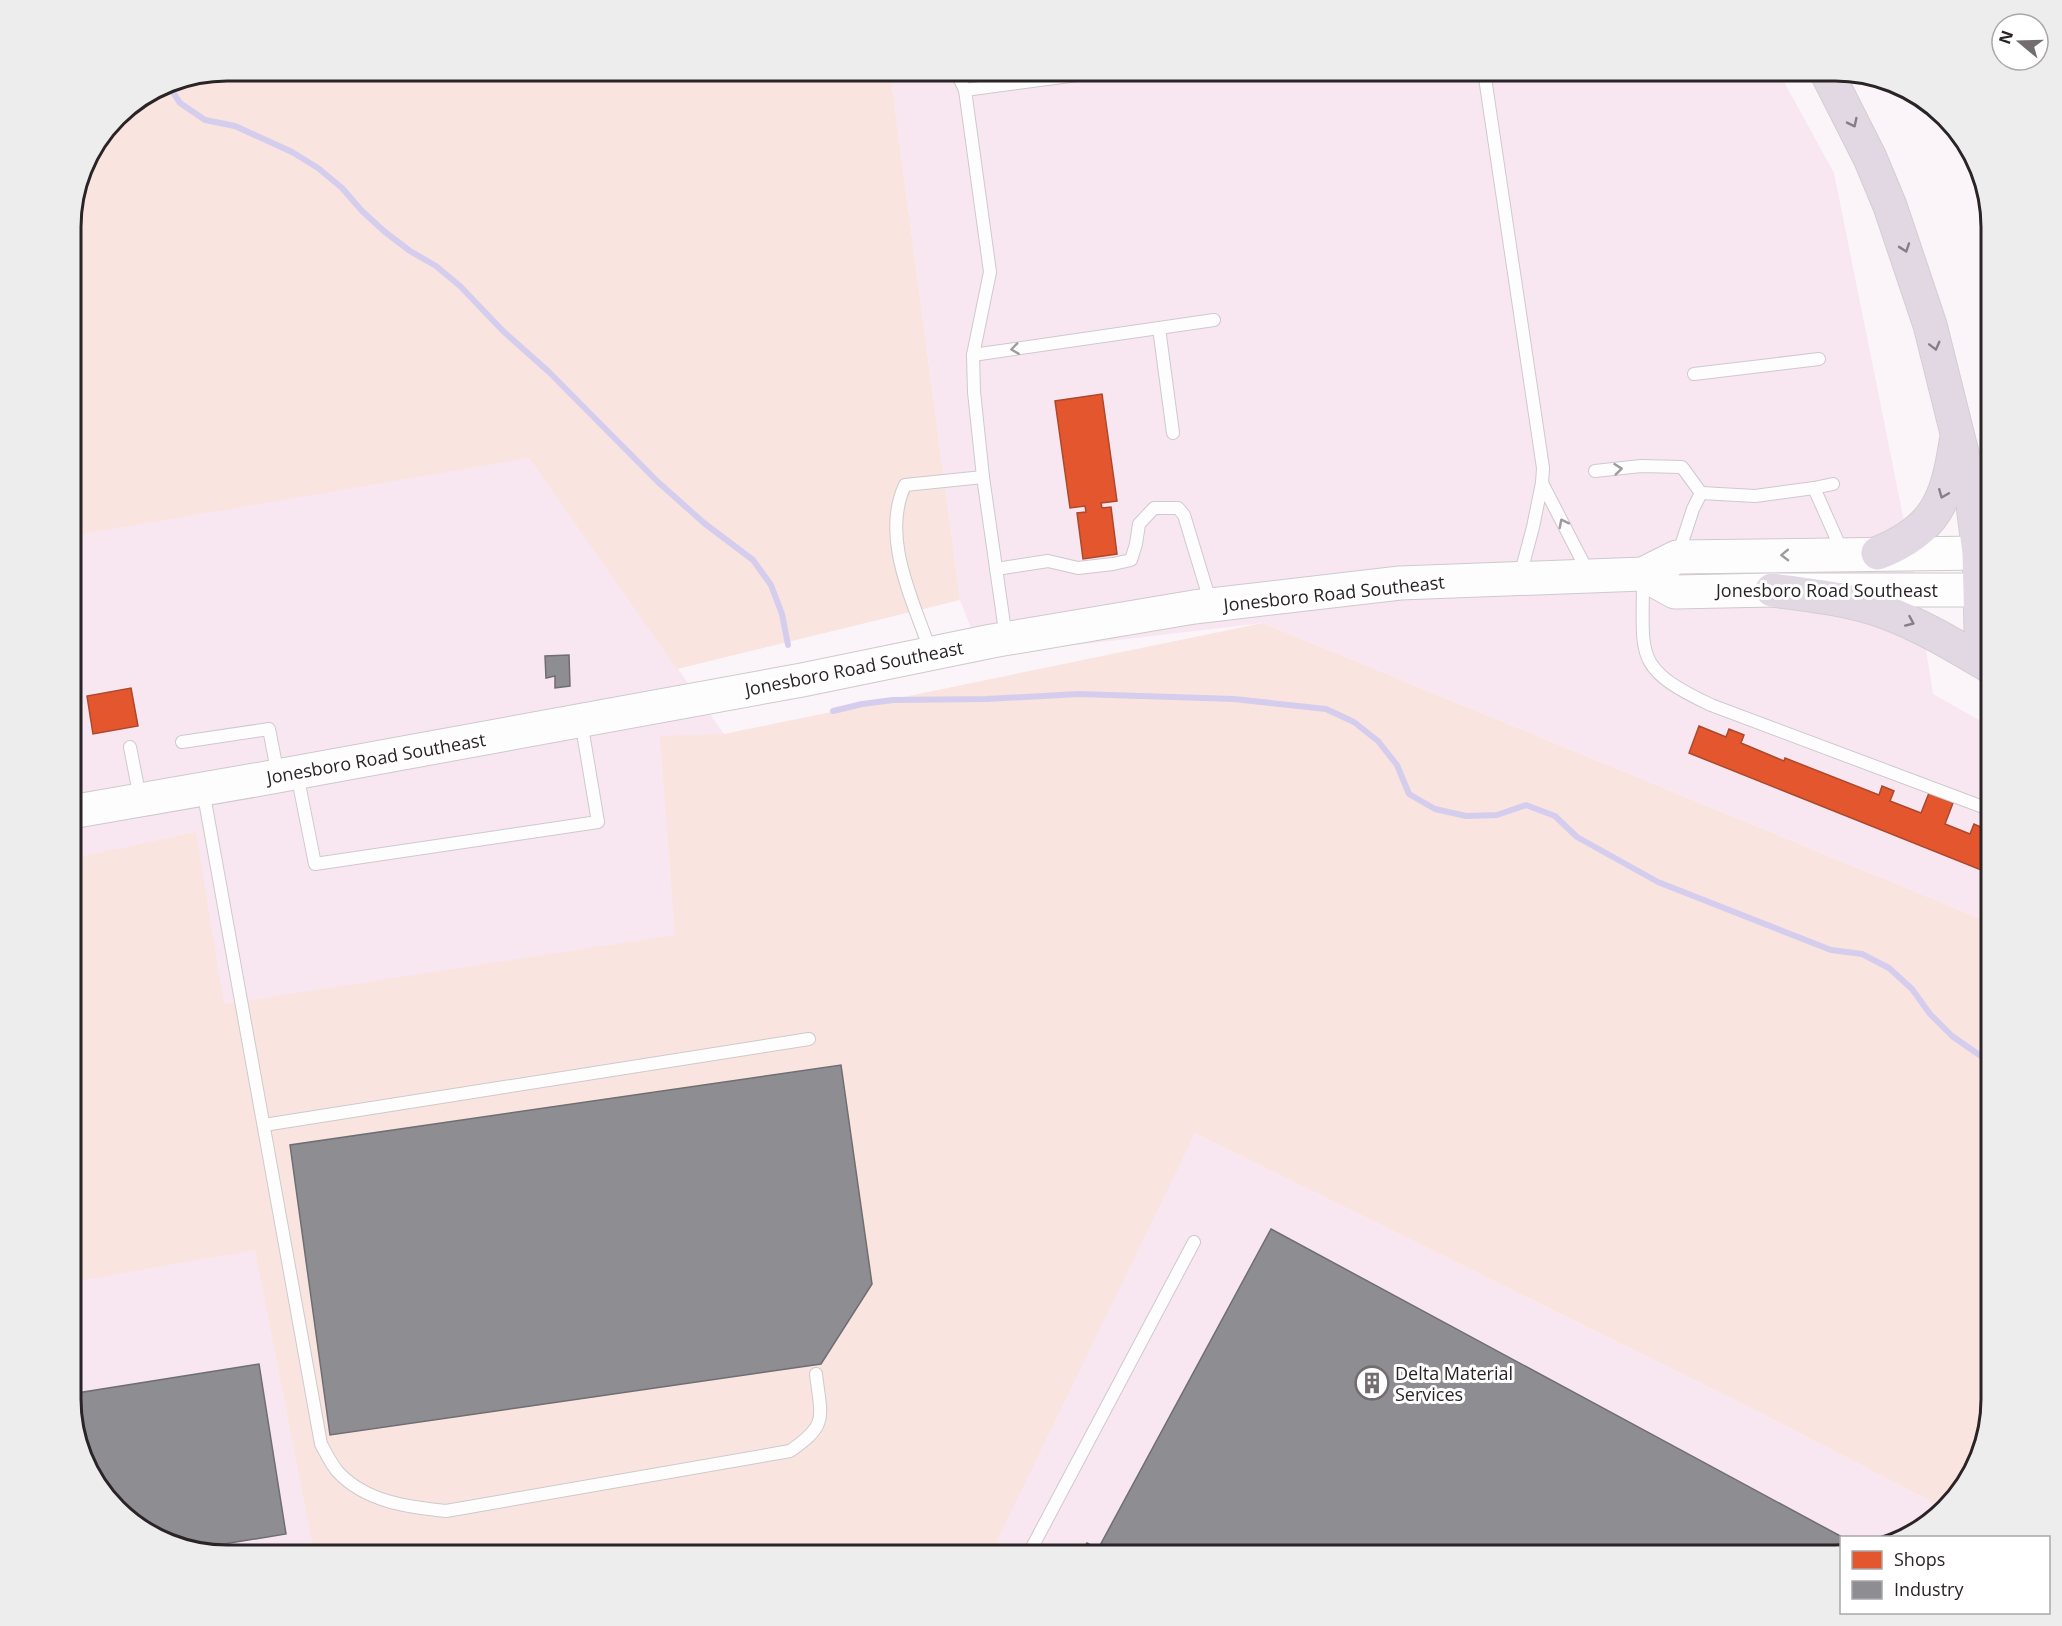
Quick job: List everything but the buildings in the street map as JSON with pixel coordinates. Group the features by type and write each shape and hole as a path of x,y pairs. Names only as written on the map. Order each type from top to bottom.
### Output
{"highway":[{"path":"1832,81 1870,158 1893,216 1930,326 1971,489 1979,553 1981,629"},
{"path":"1878,553 1900,545 1932,518 1944,495 1952,471 1957,438"},
{"path":"1772,590 1833,598 1883,611 1939,637 1981,661"}],"main road":[{"name":"Jonesboro Road Southeast","path":"81,810 287,775 1007,639 1212,605 1400,583 1643,574 1677,556 1979,553"},
{"name":"Jonesboro Road Southeast","path":"1643,574 1675,592 1979,590"}],"lane":[{"path":"960,81 964,90 990,272 973,355 974,392 983,477 1007,639"},
{"path":"964,90 1028,81"},
{"path":"1486,81 1543,468 1533,527 1519,579"},
{"path":"973,355 1214,320"},
{"path":"1159,328 1173,433"},
{"path":"1694,374 1819,360"},
{"path":"1595,471 1641,466 1682,467 1701,493"},
{"path":"931,654 900,563 896,528 898,499 905,485 983,477"},
{"path":"1542,483 1590,575"},
{"path":"1701,493 1755,496 1833,484"},
{"path":"1814,488 1843,554"},
{"path":"1677,556 1701,493"},
{"path":"996,569 1048,561 1078,567 1131,560 1139,524 1154,508 1178,508 1184,515 1212,605"},
{"path":"1643,574 1644,649 1649,664 1674,686 1711,705 1981,806"},
{"path":"182,742 269,729 287,775 315,864 598,822 581,720"},
{"path":"130,747 141,800"},
{"path":"202,789 321,1444 339,1472 365,1493 402,1506 446,1511 790,1452 810,1438 821,1420 816,1374"},
{"path":"264,1125 809,1040"},
{"path":"1034,1545 1194,1242"}],"shaded area":[{"path":"218,81 891,81 960,600 677,669 529,458 81,534 81,218 92,171 117,131 138,111 171,92"},
{"path":"891,81 1783,81 1834,173 1911,556 1933,694 1981,721 1981,919 1263,623 982,656 960,600"},
{"path":"529,458 724,734 1195,1133 1749,1407 1936,1504 1916,1520 1884,1536 1840,1536 1839,1545 1835,1545 227,1545 190,1540 163,1530 138,1515 111,1488 92,1455 81,1408 81,527"},
{"path":"1263,623 1981,919 1981,1399 1980,1418 1973,1446 1961,1472 1951,1488 1936,1504 1749,1407 1195,1133 995,1545 313,1545 255,1250 81,1280 81,857 196,832 224,1004 675,935 660,736 724,734"}],"waterway":[{"path":"173,92 180,103 205,120 235,126 292,152 318,168 342,188 385,232 410,251 436,266 460,286 658,482 704,523 753,560 771,585 782,614 788,645"},
{"path":"833,711 893,700 986,699 1079,694 1234,699 1326,709 1354,722 1378,741 1397,765 1409,794 1435,809 1466,816 1497,815 1526,805 1555,816 1577,837 1658,882 1831,950 1862,954 1889,968 1912,989 1930,1014 1952,1036 1981,1056"}],"place":[{"name":"Delta Material Services","path":"1372,1383"}]}
